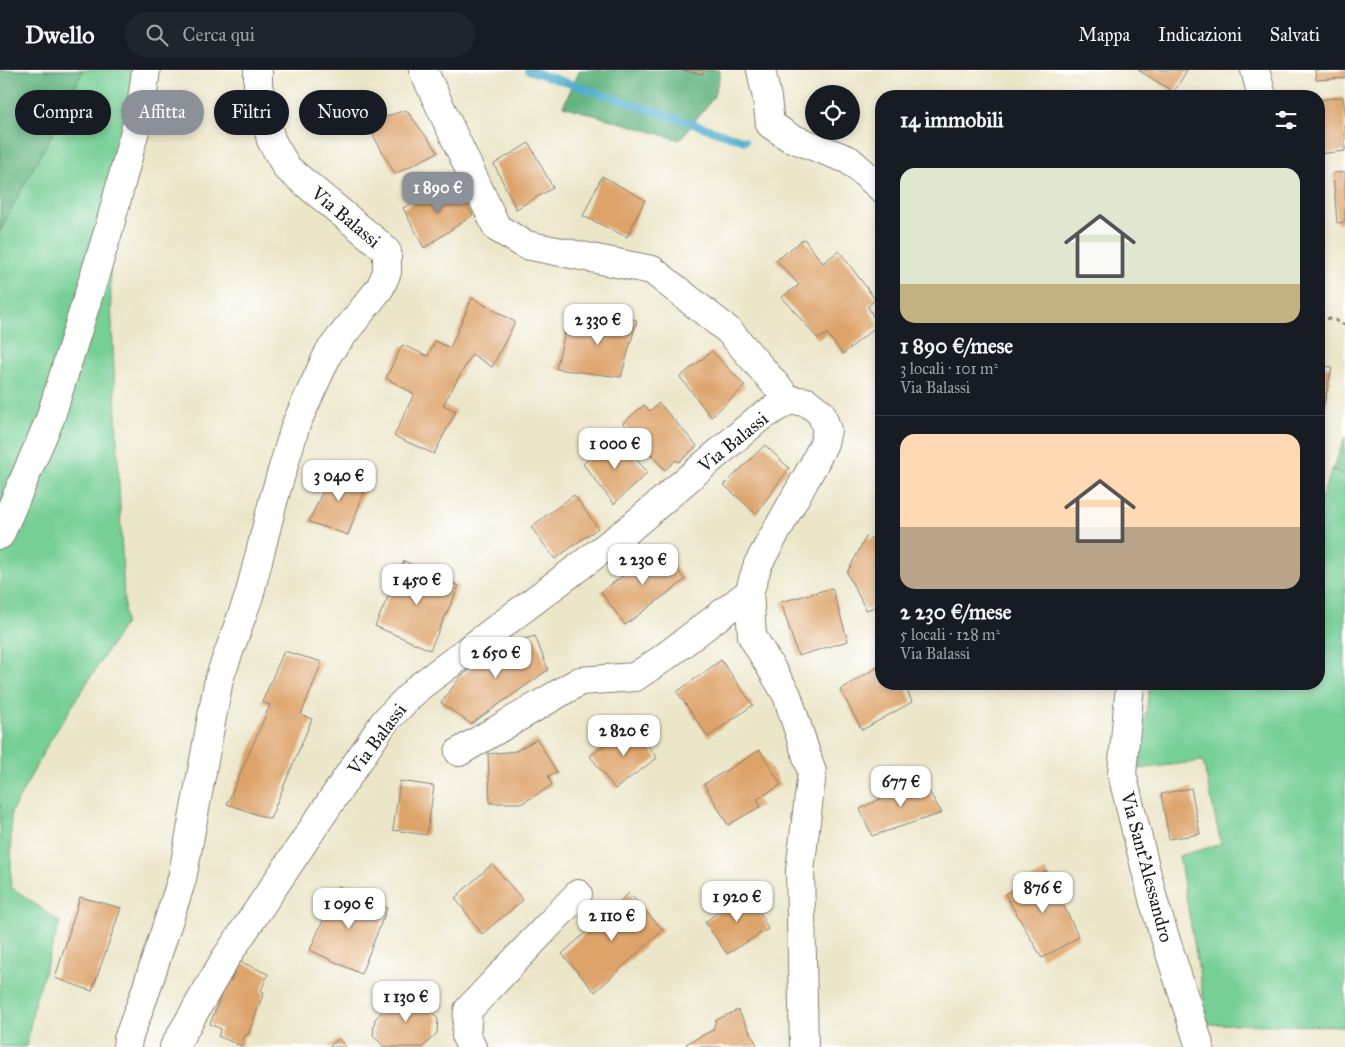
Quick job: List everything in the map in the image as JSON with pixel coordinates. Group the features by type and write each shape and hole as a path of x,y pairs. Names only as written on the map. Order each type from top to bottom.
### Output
{"street":[{"path":"0,535 50,419 106,242 140,108 146,70"},
{"name":"Via Balassi","path":"127,1047 128,1039 182,879 218,679 249,596 274,498 296,424 329,352 380,288 387,272 387,252 286,168 271,140 258,85 258,70"},
{"path":"423,70 497,228 526,244 652,270 729,331 789,400 807,402 821,413 827,430 824,443 758,564 749,593 752,636 787,695 812,772 800,870 804,1047"},
{"path":"761,70 770,124 789,137 849,160 875,183"},
{"path":"1256,70 1261,90"},
{"name":"Via Balassi","path":"174,1047 225,959 386,722 419,686 628,530 758,420 789,400"},
{"path":"459,752 580,681 635,677 662,659 749,593"},
{"name":"Via Sant'Alessandro","path":"1129,690 1122,774 1154,902 1200,1047"},
{"path":"472,1047 466,1037 468,1010 578,894"}],"path":[{"path":"1325,318 1333,319 1345,325"}],"green space":[{"path":"0,70 146,70 141,90 121,90 121,135 131,135 108,232 125,623 48,744 11,813 11,887 60,922 34,1005 26,1047 0,1047"},
{"path":"0,70 83,70 74,90 15,90 15,135 51,135 0,232"},
{"path":"580,70 719,70 719,80 713,98 680,140 563,106"},
{"path":"1345,437 1345,475 1332,470"},
{"path":"1332,470 1345,475 1345,1026 1208,1024 1179,856 1221,844 1203,761 1138,769 1149,690 1325,690 1325,488"}],"building":[{"path":"702,70 703,74 684,71"},
{"path":"1138,70 1187,70 1175,90 1171,90"},
{"path":"1315,70 1345,70 1345,78 1316,80"},
{"path":"1343,97 1345,151 1325,153 1325,99"},
{"path":"406,110 438,152 395,174 373,135 387,135 387,116"},
{"path":"529,143 553,188 516,209 494,164"},
{"path":"1345,172 1345,222 1337,223 1333,173"},
{"path":"602,176 645,200 627,237 583,216"},
{"path":"452,182 473,215 424,248 403,208"},
{"path":"804,239 823,263 839,251 875,299 868,307 875,320 875,327 843,354 827,334 818,339 782,297 799,285 776,260"},
{"path":"472,298 515,322 492,367 472,354 443,405 456,411 434,454 394,436 414,394 386,378 402,345 428,356 435,341 450,348"},
{"path":"593,311 637,320 621,377 556,369 565,332 586,333"},
{"path":"712,351 745,386 711,417 680,377"},
{"path":"1325,366 1332,367 1325,400"},
{"path":"659,403 697,446 679,462 676,460 665,470 623,423 644,405 650,411"},
{"path":"615,438 648,472 614,504 583,464"},
{"path":"765,445 789,468 756,514 724,485"},
{"path":"333,468 368,482 348,535 309,522"},
{"path":"574,495 598,528 555,559 531,527"},
{"path":"866,537 875,539 875,607 866,610 847,573"},
{"path":"661,547 685,580 625,625 601,592"},
{"path":"404,561 459,586 430,650 375,626"},
{"path":"832,588 848,641 798,656 781,602"},
{"path":"535,636 548,670 471,724 441,703 461,676 505,644"},
{"path":"284,651 322,662 301,715 312,719 270,819 227,804 270,705 262,702"},
{"path":"721,660 753,705 708,737 677,692"},
{"path":"875,669 875,690 907,690 912,702 862,730 840,690"},
{"path":"633,724 657,758 615,789 590,756"},
{"path":"537,739 557,773 548,776 552,785 523,803 490,803 488,754 516,751"},
{"path":"760,750 781,785 757,799 761,806 728,825 704,784"},
{"path":"921,778 942,813 872,836 860,809"},
{"path":"400,781 434,786 427,835 393,830"},
{"path":"1191,788 1200,834 1169,839 1161,794"},
{"path":"492,864 523,900 482,934 455,898"},
{"path":"1046,870 1079,937 1042,958 1005,894"},
{"path":"338,886 387,908 361,974 310,950"},
{"path":"749,889 768,929 727,954 705,922"},
{"path":"629,893 663,930 595,992 562,954"},
{"path":"80,897 121,908 92,991 55,978"},
{"path":"239,961 268,974 261,991 264,992 248,1035 245,1035 241,1046 218,1036 221,1029 210,1024 227,980 231,981"},
{"path":"403,990 414,992 438,1019 437,1033 423,1047 384,1047 373,1035 375,1019"},
{"path":"738,1010 758,1047 688,1047 686,1044 713,1030 716,1020"},
{"path":"339,1039 346,1047 328,1047"}],"waterway":[{"path":"528,70 745,141"}]}
